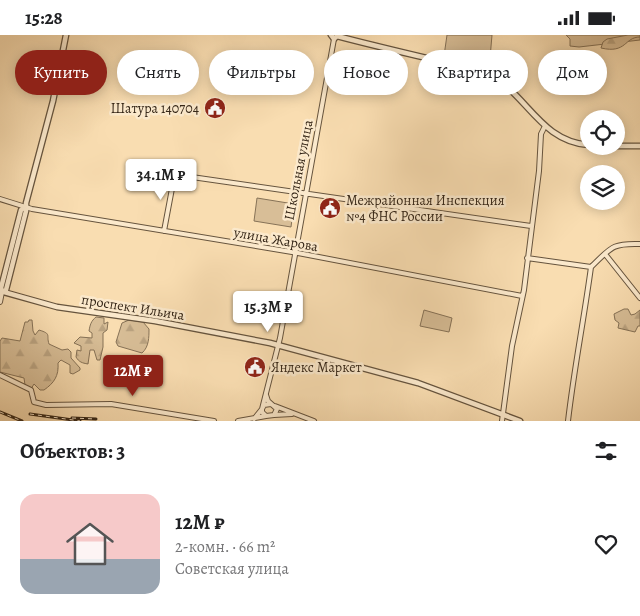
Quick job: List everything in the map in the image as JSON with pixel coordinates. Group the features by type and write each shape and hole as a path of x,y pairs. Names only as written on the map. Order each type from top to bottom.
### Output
{"street":[{"path":"0,302 1,288 21,210 25,207 52,101 66,35"},
{"path":"335,36 493,76 504,84 545,126 565,140 580,143"},
{"name":"Школьная улица","path":"262,409 278,345 335,36"},
{"path":"502,421 539,171 541,134 545,126"},
{"path":"625,146 640,146"},
{"path":"164,231 175,175 531,226"},
{"name":"улица Жарова","path":"0,199 25,207 295,253 522,295"},
{"path":"568,421 577,350 585,314 591,267 614,246 621,243 640,244"},
{"path":"605,254 640,298"},
{"path":"527,258 591,267"},
{"name":"проспект Ильича","path":"1,292 57,307 159,322 278,345 402,378 520,421"},
{"path":"0,375 31,390 34,402 46,405 111,404 214,421"},
{"path":"265,393 266,398 277,409 274,415"},
{"path":"254,419 264,405 273,405 314,421"},
{"path":"262,409 266,416"},
{"path":"238,421 294,414"}],"green space":[{"path":"447,35 492,35 491,50 445,50"},
{"path":"566,35 640,35 640,40 579,47 570,46 570,39"},
{"path":"640,35 640,37 616,49 601,48 603,42 607,39"},
{"path":"257,198 294,204 291,227 254,221"},
{"path":"628,309 631,315 640,310 640,326 638,326 635,332 618,328 619,323 615,320 614,314"},
{"path":"424,310 452,318 449,332 420,326"},
{"path":"96,317 104,318 104,324 108,322 107,330 103,333 103,347 100,360 97,360 94,350 90,350 88,364 76,357 77,350 81,351 81,346 74,343 80,337 92,338 92,333 89,329"},
{"path":"32,320 35,335 39,330 43,331 48,335 49,344 62,350 68,349 71,352 71,358 80,368 80,370 73,374 70,373 70,365 61,360 58,363 58,372 55,379 44,390 40,390 34,384 31,389 25,385 24,378 0,372 0,341 2,338 20,341 25,322"},
{"path":"129,320 143,322 149,329 149,339 142,353 118,346 116,342 122,323"}],"railway":[{"path":"0,412 22,421"},
{"path":"30,414 80,421"},
{"path":"72,418 96,419"}],"place":[{"name":"Шатура 140704","path":"215,108"},
{"name":"Межрайонная Инспекция №4 ФНС России","path":"330,208"},
{"name":"Яндекс Маркет","path":"255,367"}]}
